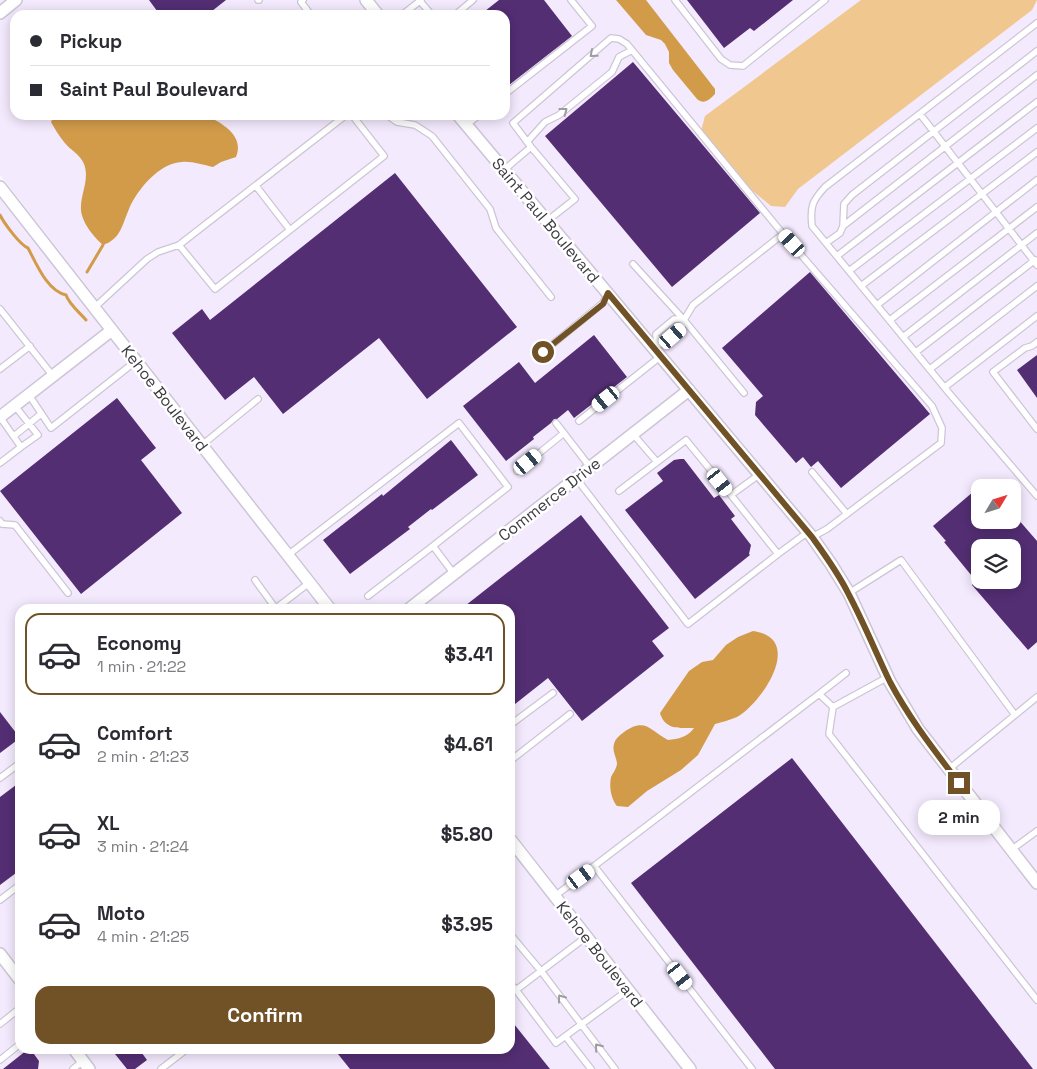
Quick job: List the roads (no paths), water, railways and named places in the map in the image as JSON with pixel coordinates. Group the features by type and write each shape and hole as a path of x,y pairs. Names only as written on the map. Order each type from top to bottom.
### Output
{"street":[{"path":"0,12 16,0"},
{"path":"366,0 374,10"},
{"name":"Saint Paul Boulevard","path":"462,120 657,349 810,534 849,593 888,677 918,729 1037,883"},
{"name":"Kehoe Boulevard","path":"0,187 326,604"},
{"path":"0,417 112,330"},
{"name":"Commerce Drive","path":"415,604 689,390"},
{"name":"Kehoe Boulevard","path":"515,845 690,1069"},
{"path":"0,954 4,967 15,976"},
{"path":"79,1054 86,1065"}],"lane":[{"path":"303,0 301,2 308,10"},
{"path":"408,10 420,0 428,10"},
{"path":"461,10 473,0"},
{"path":"510,90 592,26 571,0"},
{"path":"675,0 721,59 730,65 742,66 825,0"},
{"path":"1037,23 825,187 814,199 811,212 812,226 826,244 1037,496"},
{"path":"547,221 574,199 513,122 612,38 619,39 632,50 783,234 932,406 942,428 940,443 827,529 810,534 778,554 688,624 576,478"},
{"path":"504,170 529,144 545,122 559,115 612,72 619,57 632,50"},
{"path":"826,244 840,233 843,226 842,212 844,204 852,195 1037,51"},
{"path":"843,226 1037,75"},
{"path":"837,256 1037,102"},
{"path":"916,352 1036,261 1021,245 920,114"},
{"path":"94,308 147,259 158,252 180,245 340,120"},
{"path":"180,245 215,290 384,156 356,120"},
{"path":"394,120 415,125 432,136 490,209 496,228 551,297"},
{"path":"466,125 472,120"},
{"path":"849,271 1037,128"},
{"path":"861,286 1037,152"},
{"path":"877,304 1037,180"},
{"path":"256,186 290,230"},
{"path":"890,320 1037,207"},
{"path":"904,337 1037,233"},
{"path":"579,421 682,328 684,320 693,305 783,234"},
{"path":"633,264 684,320 744,393"},
{"path":"930,369 1037,286"},
{"path":"543,352 603,304 608,293"},
{"path":"0,309 53,376"},
{"path":"945,387 1037,316"},
{"path":"657,349 656,334 674,319 684,320"},
{"path":"1037,342 1025,348 993,372 1037,429"},
{"path":"0,369 30,346"},
{"path":"28,395 51,428 136,361"},
{"path":"202,445 258,399"},
{"path":"0,462 38,434 15,406"},
{"path":"14,436 41,414"},
{"path":"0,417 21,446"},
{"path":"287,555 459,423 508,487 368,596"},
{"path":"556,423 590,467"},
{"path":"517,471 564,433"},
{"path":"633,434 657,462"},
{"path":"619,492 686,440 778,554"},
{"path":"812,472 847,514"},
{"path":"731,496 760,474"},
{"path":"0,521 2,524 15,525 68,593"},
{"path":"433,546 454,574"},
{"path":"849,593 901,560 1015,715"},
{"path":"255,580 272,604"},
{"path":"282,604 309,583"},
{"path":"555,896 846,673"},
{"path":"833,707 888,677"},
{"path":"515,721 554,693"},
{"path":"820,694 833,707"},
{"path":"949,769 1037,697"},
{"path":"833,707 829,734 1037,1000"},
{"path":"515,757 570,714"},
{"path":"0,778 15,766"},
{"path":"1011,850 1037,831"},
{"path":"595,867 752,1069"},
{"path":"0,900 15,889"},
{"path":"586,937 516,990 556,1043 628,990"},
{"path":"515,940 541,971 615,1069"},
{"path":"0,1024 15,1012"},
{"path":"566,1037 591,1069"},
{"path":"0,1060 15,1048"},
{"path":"161,1069 180,1054"},
{"path":"73,1069 86,1065"}],"waterway":[{"path":"0,215 17,238 28,248 48,282 53,288 66,295 72,305 86,320"},
{"path":"87,272 103,245"}]}
